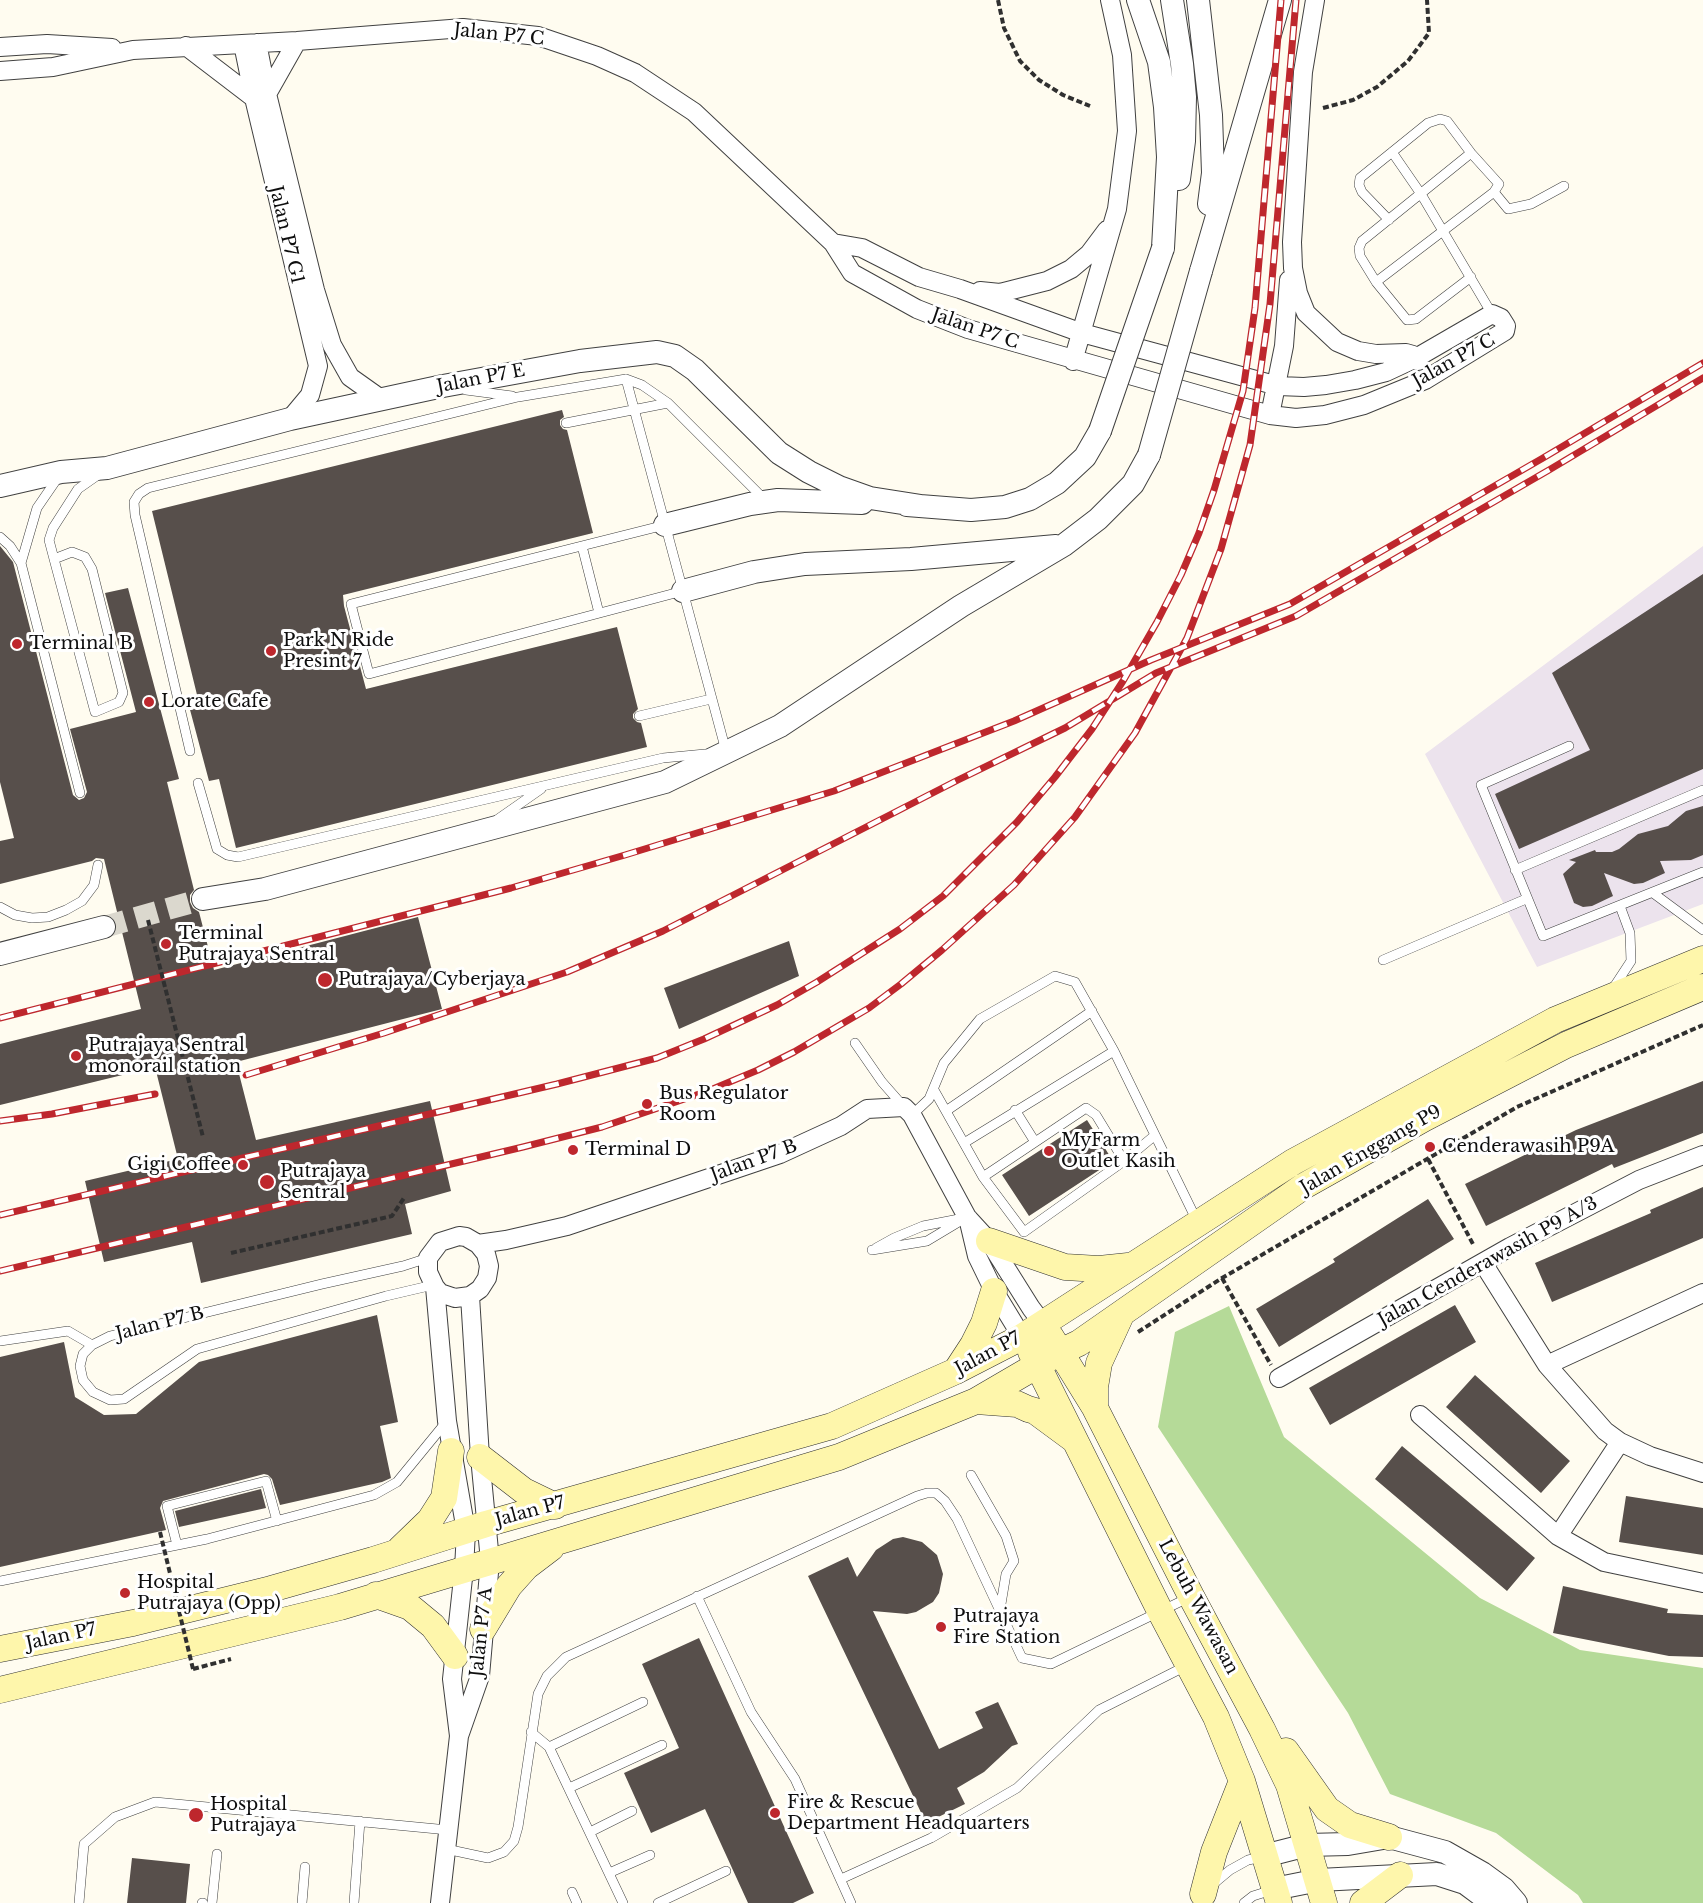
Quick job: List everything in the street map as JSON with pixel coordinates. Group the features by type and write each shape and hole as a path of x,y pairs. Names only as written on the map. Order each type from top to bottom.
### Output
{"main road":[{"name":"Jalan Enggang P9","path":"1132,1266 1293,1162 1555,1020 1703,959"},
{"name":"Jalan Enggang P9","path":"1050,1358 1079,1343 1304,1186 1425,1118 1566,1045 1703,987"},
{"path":"989,1241 1065,1268 1099,1269 1132,1266"},
{"name":"Jalan P7","path":"0,1649 133,1623 271,1588 832,1426 956,1371 1032,1330 1132,1266"},
{"path":"956,1371 974,1345 994,1291"},
{"path":"1095,1408 1095,1387 1099,1363 1122,1313"},
{"name":"Lebuh Wawasan","path":"1032,1330 1050,1358 1095,1408 1191,1596 1250,1704 1289,1785 1321,1892"},
{"name":"Jalan P7","path":"0,1690 329,1610 839,1457 976,1401 1050,1358"},
{"name":"Lebuh Wawasan","path":"1050,1358 1076,1442 1160,1611 1216,1717 1242,1781 1277,1896"},
{"path":"976,1401 1017,1404 1035,1412 1076,1442"},
{"path":"395,1553 430,1520 444,1498 451,1451"},
{"path":"480,1457 524,1491 555,1506"},
{"path":"483,1629 509,1586 526,1567 563,1538"},
{"path":"376,1595 410,1607 433,1626 455,1656"},
{"path":"1250,1704 1327,1809 1350,1825 1389,1837"},
{"path":"1204,1900 1214,1852 1242,1781"},
{"path":"1363,1903 1400,1875"}],"street":[{"path":"1073,361 1117,209 1127,131 1122,56 1110,0"},
{"path":"1138,0 1159,62 1165,107 1168,157 1163,248"},
{"path":"665,525 767,501 804,500 971,510 1005,507 1030,499 1057,483 1085,458 1100,431 1163,248 1179,184 1184,141 1185,97 1172,0"},
{"path":"1198,0 1211,115 1213,173 1201,271"},
{"path":"204,899 265,889 665,782 780,726 961,606 1064,545 1098,519 1133,484 1149,455 1280,0"},
{"path":"1270,415 1278,386 1284,345 1303,72 1315,0"},
{"name":"Jalan P7 C","path":"0,71 53,67 133,50 186,46 297,41 463,28 538,36 597,56 635,73 694,112 833,243 852,273 917,309 968,329 1073,361 1270,415 1296,418 1325,415 1364,405 1425,380 1505,331 1506,326 1501,318 1492,314 1416,358 1386,372 1355,380 1304,387 1278,386 1082,333 960,289 919,278 862,248 833,243"},
{"path":"186,46 261,96 297,41"},
{"name":"Jalan P7 G1","path":"250,43 318,366 310,395 290,420"},
{"name":"Jalan P7 C","path":"0,47 47,44 133,50"},
{"name":"Jalan P7 G1","path":"261,96 332,345 350,377 381,399"},
{"path":"960,289 1000,293 1055,277 1089,254 1106,232 1117,209"},
{"path":"1292,242 1293,268 1298,293 1306,313 1319,327 1337,342 1358,351 1376,354 1406,353 1416,358 1425,380"},
{"name":"Jalan P7 E","path":"0,486 61,472 107,468 290,420 443,386 580,361 657,352 675,356 710,384 779,453 809,472 839,487 870,498 921,506"},
{"path":"683,591 754,572 805,564 911,559 1064,545"},
{"path":"0,954 105,927"},
{"name":"Jalan P7 B","path":"428,1258 440,1242 453,1237 466,1237 478,1244 567,1226 780,1154 841,1126 867,1109 908,1111"},
{"path":"908,1111 967,1217 989,1241 1031,1308 1032,1330"},
{"name":"Jalan Cenderawasih P9 A/3","path":"1278,1378 1483,1263 1639,1180 1703,1155"},
{"path":"967,1217 976,1256 994,1291 1032,1330"},
{"path":"428,1258 428,1272 440,1293 455,1298 470,1296 484,1284 489,1266 486,1254 478,1244"},
{"path":"1483,1263 1547,1365 1597,1422 1620,1442 1650,1456 1703,1473"},
{"path":"434,1286 451,1451 476,1527"},
{"path":"1547,1365 1703,1293"},
{"path":"470,1296 480,1457 476,1527"},
{"path":"1420,1414 1558,1536 1604,1562 1703,1583"},
{"path":"1558,1536 1620,1442"},
{"name":"Jalan P7 A","path":"440,1903 459,1737 480,1676 490,1561 476,1527"},
{"name":"Jalan P7 A","path":"459,1737 452,1679 464,1569 476,1527"},
{"path":"1264,1856 1307,1845 1348,1844 1389,1837 1445,1852 1482,1873 1504,1889 1516,1903"},
{"path":"1277,1896 1321,1892 1400,1875 1437,1874 1465,1882 1492,1903"}],"lane":[{"path":"1376,282 1494,192 1499,184 1447,122 1440,118 1428,123 1360,178 1359,185 1362,192 1389,220"},
{"path":"1392,152 1421,194 1492,314"},
{"path":"1471,153 1362,242 1359,248 1360,256 1376,282 1407,320 1416,319 1471,277"},
{"path":"1494,192 1508,209 1531,204 1564,186"},
{"path":"198,783 217,849 227,855 238,857 663,758 726,753 626,379"},
{"path":"190,751 135,514 134,502 139,494 148,488 518,397 626,379 642,385 668,404 767,501"},
{"path":"443,386 518,397"},
{"path":"566,423 668,404"},
{"path":"54,559 72,552 85,557 92,569 123,693 119,702 95,712 54,559 49,540 53,528 78,489 107,468"},
{"path":"21,563 37,508 61,472"},
{"path":"665,525 351,604 369,674 683,591"},
{"path":"0,537 10,546 21,563 80,793"},
{"path":"582,546 599,613"},
{"path":"639,716 711,699"},
{"path":"1569,746 1481,785 1543,936 1653,894 1703,872"},
{"path":"484,829 545,786"},
{"path":"1515,870 1703,790"},
{"path":"0,907 15,915 32,918 48,917 66,910 82,901 93,885 98,865"},
{"path":"1653,894 1703,930"},
{"path":"1383,960 1526,899"},
{"path":"1608,998 1631,961 1630,933 1620,906"},
{"path":"855,1043 882,1082 908,1111 929,1100 944,1063 980,1019 1055,976 1075,982 1114,1051 1198,1223"},
{"path":"946,1111 1092,1011"},
{"path":"964,1143 1114,1051"},
{"path":"934,1090 983,1177 1024,1232 1124,1161 1154,1136"},
{"path":"983,1177 1086,1108 1096,1115 1124,1161"},
{"path":"1015,1110 1035,1142"},
{"path":"967,1217 927,1241 872,1250 923,1226 967,1217"},
{"name":"Jalan P7 B","path":"428,1258 403,1266 110,1336 92,1345 83,1354 80,1366 83,1380 93,1392 110,1400 124,1400 197,1349 386,1296 434,1286"},
{"path":"0,1341 68,1331 92,1345"},
{"path":"0,1581 177,1545 374,1495 398,1482 447,1421"},
{"path":"971,1475 1006,1536 1014,1561 1006,1574 1000,1610"},
{"path":"177,1545 167,1506 266,1481 277,1521"},
{"path":"446,1849 488,1858 504,1852 514,1841 538,1694 547,1676 566,1657 917,1496 936,1493 945,1501 957,1519 1022,1658 1051,1664 1191,1596"},
{"path":"697,1596 751,1712 795,1779 841,1879 848,1902"},
{"path":"841,1879 931,1838 1017,1788 1099,1710 1188,1665"},
{"path":"549,1747 644,1702"},
{"path":"531,1732 549,1747 623,1903"},
{"path":"569,1788 662,1744"},
{"path":"79,1903 84,1844 115,1817 154,1802 448,1830"},
{"path":"590,1832 632,1811"},
{"path":"354,1903 360,1821"},
{"path":"212,1903 217,1854"},
{"path":"609,1874 650,1855"},
{"path":"1204,1900 1230,1870 1248,1860 1264,1856"},
{"path":"302,1903 305,1867"},
{"path":"658,1903 726,1871"},
{"path":"572,1892 577,1903"},
{"path":"1244,1903 1253,1896 1277,1896"}],"path":[{"path":"998,0 1004,28 1020,61 1039,80 1063,95 1090,106"},
{"path":"1323,108 1353,100 1377,87 1408,61 1429,33 1427,0"},
{"path":"148,920 203,1137"},
{"path":"1134,1336 1222,1278 1517,1107 1703,1024"},
{"path":"1428,1159 1483,1263"},
{"path":"231,1253 392,1216 404,1198"},
{"path":"1222,1278 1278,1378"},
{"path":"160,1532 193,1669 231,1659"}],"shaded area":[{"path":"1703,546 1703,904 1537,967 1425,754"}],"green space":[{"path":"1229,1306 1284,1437 1480,1598 1580,1650 1703,1668 1703,1903 1583,1903 1578,1895 1496,1833 1390,1794 1348,1713 1158,1427 1175,1332"}],"building":[{"name":"Park N Ride Presint 7","path":"562,410 564,417 560,420 560,425 567,430 593,533 343,595 344,606 366,689 617,627 638,709 633,714 633,718 641,723 647,747 236,848 219,779 209,781 189,706 199,703 152,511"},
{"path":"0,546 13,562 73,795 79,800 84,798 87,792 70,729 136,712 105,593 128,588 179,779 167,782 194,890 190,895 190,902 199,912 214,970 418,917 442,1009 236,1062 256,1140 430,1101 451,1191 405,1204 412,1234 201,1283 192,1242 104,1262 85,1181 178,1159 155,1067 0,1105 0,1044 141,1009 104,859 96,858 92,861 0,884 0,841 14,838 0,782"},
{"path":"1703,574 1703,769 1519,849 1495,794 1590,750 1552,673"},
{"path":"1703,806 1703,855 1691,860 1660,861 1665,873 1643,883 1634,884 1604,873 1613,896 1592,906 1583,907 1574,903 1563,874 1576,862 1569,860 1595,850 1596,852 1612,852 1638,834 1668,826 1686,811"},
{"path":"789,941 799,976 679,1029 664,988"},
{"path":"1703,1081 1703,1133 1614,1168 1612,1164 1486,1226 1465,1184 1576,1130"},
{"path":"1087,1120 1113,1161 1029,1216 1002,1175"},
{"path":"1703,1187 1703,1238 1552,1302 1535,1263 1651,1213 1650,1210"},
{"path":"1428,1199 1454,1239 1279,1347 1256,1309 1335,1262 1333,1259"},
{"path":"1455,1305 1476,1342 1330,1425 1309,1388"},
{"path":"377,1315 398,1422 380,1426 391,1478 280,1505 272,1479 264,1474 163,1501 160,1508 166,1530 0,1567 0,1357 64,1342 75,1397 104,1415 136,1414 199,1362"},
{"path":"1475,1375 1570,1461 1541,1493 1446,1407"},
{"path":"1402,1446 1535,1558 1507,1591 1375,1479"},
{"path":"261,1489 266,1508 179,1527 175,1511"},
{"path":"1626,1496 1703,1508 1703,1555 1619,1542"},
{"path":"903,1537 922,1542 937,1555 943,1574 939,1593 933,1602 916,1612 907,1614 873,1611 939,1749 983,1728 975,1712 998,1702 1018,1744 1012,1746 984,1772 957,1788 965,1804 926,1823 808,1576 848,1557 857,1577 876,1550 893,1539"},
{"path":"1563,1586 1668,1609 1667,1613 1703,1615 1703,1657 1669,1656 1553,1633"},
{"path":"699,1638 814,1893 793,1903 748,1903 705,1809 651,1833 624,1773 679,1748 642,1664"},
{"path":"132,1858 190,1864 186,1903 127,1903"}],"tunnel":[{"path":"104,927 203,899"}],"railway":[{"path":"0,1215 557,1084 657,1058 777,1005 900,929 943,896 1017,822 1092,729 1157,622 1199,533 1243,391 1255,308 1281,0"},
{"path":"0,1271 602,1127 708,1091 794,1052 869,1008 942,950 1014,885 1075,817 1135,733 1187,638 1221,549 1250,445 1270,304 1296,0"},
{"path":"0,1018 511,888 834,791 1014,721 1151,660 1290,604 1703,363"},
{"path":"246,1075 384,1033 567,972 663,931 958,780 1065,728 1156,673 1296,616 1703,378"},
{"path":"0,1121 52,1114 155,1094"}],"place":[{"name":"Terminal B","path":"17,644"},
{"name":"Park N Ride Presint 7","path":"271,651"},
{"name":"Lorate Cafe","path":"149,702"},
{"name":"Terminal Putrajaya Sentral","path":"166,944"},
{"name":"Putrajaya/Cyberjaya","path":"325,980"},
{"name":"Putrajaya Sentral monorail station","path":"76,1056"},
{"name":"Bus Regulator Room","path":"647,1104"},
{"name":"Cenderawasih P9A","path":"1430,1147"},
{"name":"Terminal D","path":"573,1150"},
{"name":"MyFarm Outlet Kasih","path":"1049,1151"},
{"name":"Gigi Coffee","path":"243,1165"},
{"name":"Putrajaya Sentral","path":"267,1182"},
{"name":"Hospital Putrajaya (Opp)","path":"125,1593"},
{"name":"Putrajaya Fire Station","path":"941,1627"},
{"name":"Fire & Rescue Department Headquarters","path":"775,1813"},
{"name":"Hospital Putrajaya","path":"196,1815"}]}
